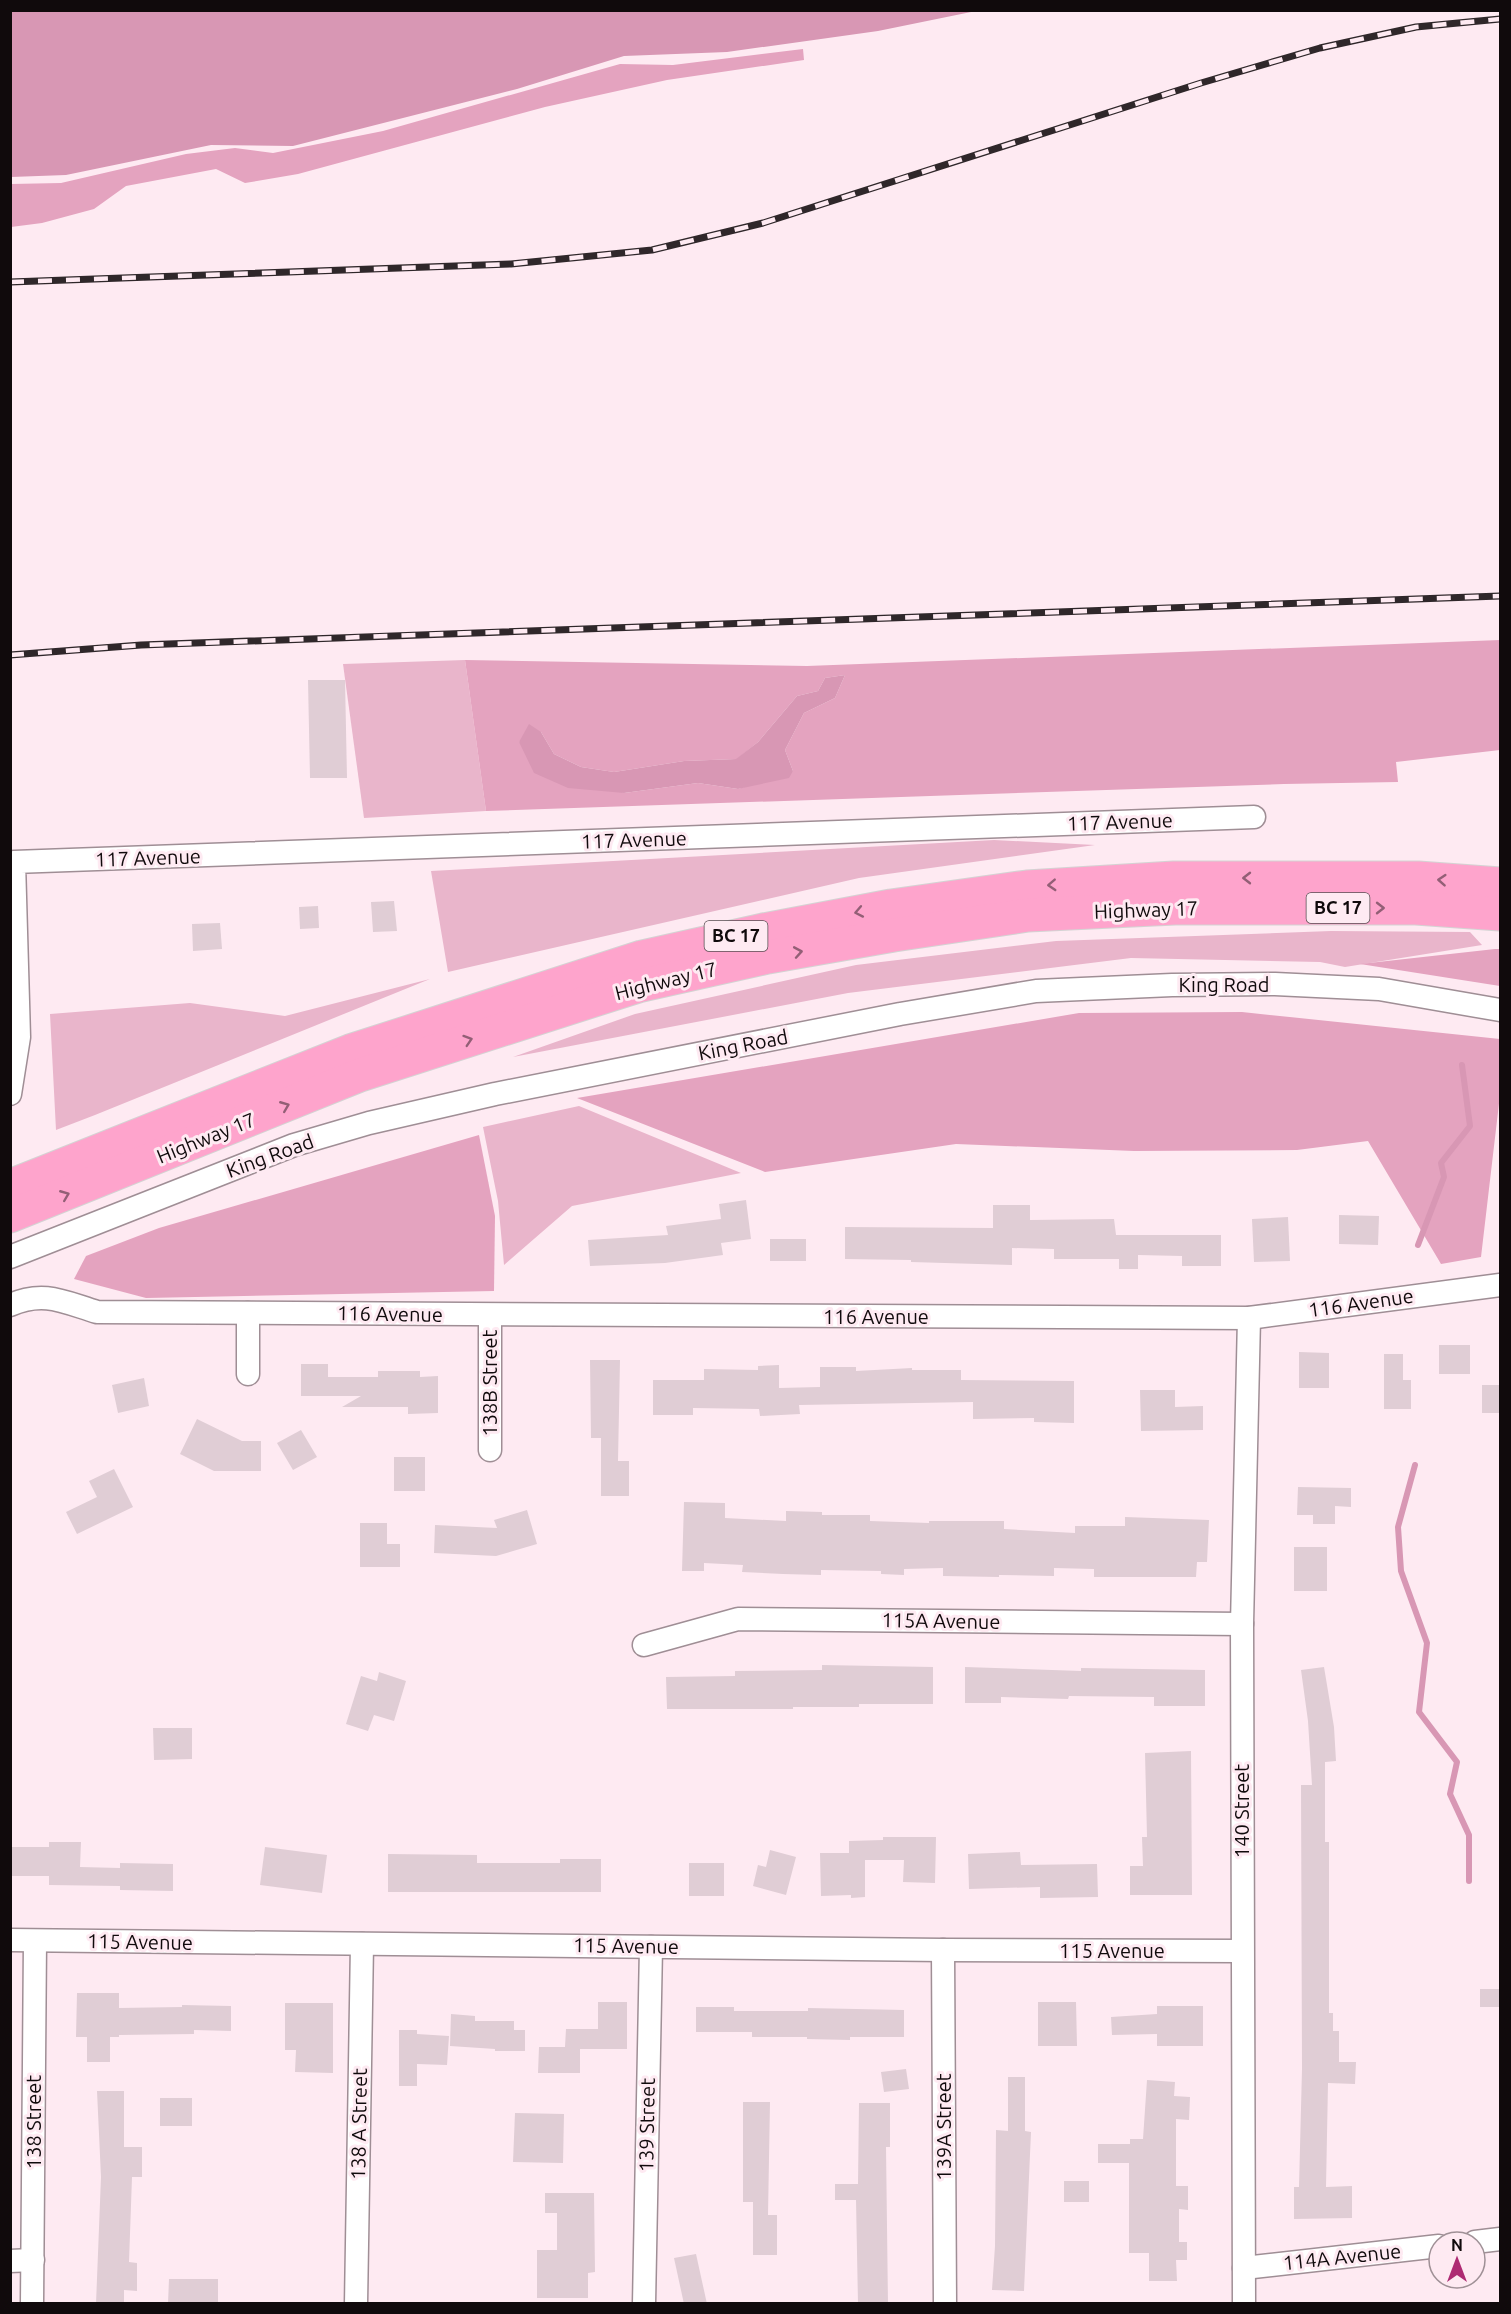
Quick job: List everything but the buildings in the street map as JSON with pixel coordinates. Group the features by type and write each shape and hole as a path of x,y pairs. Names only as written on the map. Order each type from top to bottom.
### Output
{"highway":[{"name":"Highway 17","path":"10,1186 350,1051 642,957 763,930 891,906 1027,887 1174,879 1418,879 1500,884"},
{"name":"Highway 17","path":"10,1216 360,1075 638,986 768,957 894,934 1028,915 1175,908 1416,908 1500,914"}],"street":[{"name":"117 Avenue","path":"10,1094 18,1037 14,862 1254,817"},
{"name":"King Road","path":"10,1257 294,1145 369,1123 542,1084 900,1014 1036,991 1172,985 1286,985 1379,989 1500,1010"},
{"name":"116 Avenue","path":"10,1305 27,1298 48,1298 97,1312 1249,1318 1500,1285"},
{"path":"248,1313 248,1374"},
{"name":"138B Street","path":"490,1315 490,1450"},
{"name":"140 Street","path":"1244,2304 1242,1624 1249,1318"},
{"name":"115A Avenue","path":"644,1645 738,1619 1242,1624"},
{"name":"115 Avenue","path":"10,1940 1242,1951"},
{"name":"138 Street","path":"32,2304 35,1941"},
{"name":"138 A Street","path":"356,2304 362,1944"},
{"name":"139 Street","path":"644,2304 651,1947"},
{"name":"139A Street","path":"943,1950 945,2304"},
{"name":"114A Avenue","path":"1244,2268 1427,2247"},
{"path":"10,2261 33,2260"}],"shaded area":[{"path":"10,11 976,11 878,31 727,52 624,56 517,89 293,146 211,145 66,175 11,177"},
{"path":"803,49 804,60 667,80 545,107 298,174 245,183 216,169 126,186 94,209 42,223 11,227 11,184 61,183 186,154 235,148 273,153 383,131 620,64 673,65"},
{"path":"1500,640 1500,750 1396,762 1398,782 486,811 465,660 807,666","holes":["845,675 835,698 804,713 785,750 793,771 738,789 698,783 624,793 519,742 541,732 554,754 581,767 614,772 684,761 737,759 758,742 797,696 818,691 825,678"]},
{"path":"465,660 486,811 364,818 343,664"},
{"path":"845,675 835,698 804,713 785,750 793,771 789,778 738,789 698,783 624,793 568,788 534,773 519,742 529,724 541,732 554,754 581,767 614,772 684,761 736,759 758,742 797,696 818,691 825,678"},
{"path":"994,840 1095,845 859,878 448,972 431,871"},
{"path":"1331,931 1470,932 1482,945 1345,967 1320,962 1131,958 848,993 513,1057 635,1014 856,965 1056,941"},
{"path":"1500,949 1500,986 1360,964"},
{"path":"430,979 56,1130 50,1014 190,1003 285,1016"},
{"path":"1242,1012 1500,1039 1500,1095 1481,1257 1441,1264 1368,1141 1297,1150 1134,1151 956,1144 765,1172 577,1098 1079,1013"},
{"path":"579,1106 741,1173 572,1206 504,1265 498,1201 483,1127"},
{"path":"479,1135 495,1216 494,1291 146,1298 74,1279 86,1256 159,1228"}],"waterway":[{"path":"1418,1245 1444,1177 1441,1163 1470,1126 1462,1065"},
{"path":"1415,1465 1398,1527 1401,1571 1427,1643 1419,1712 1457,1762 1450,1794 1469,1835 1469,1881"}],"railway":[{"path":"10,282 511,264 652,250 763,223 1201,83 1320,48 1416,27 1500,19"},
{"path":"10,655 141,645 1500,596"}]}
